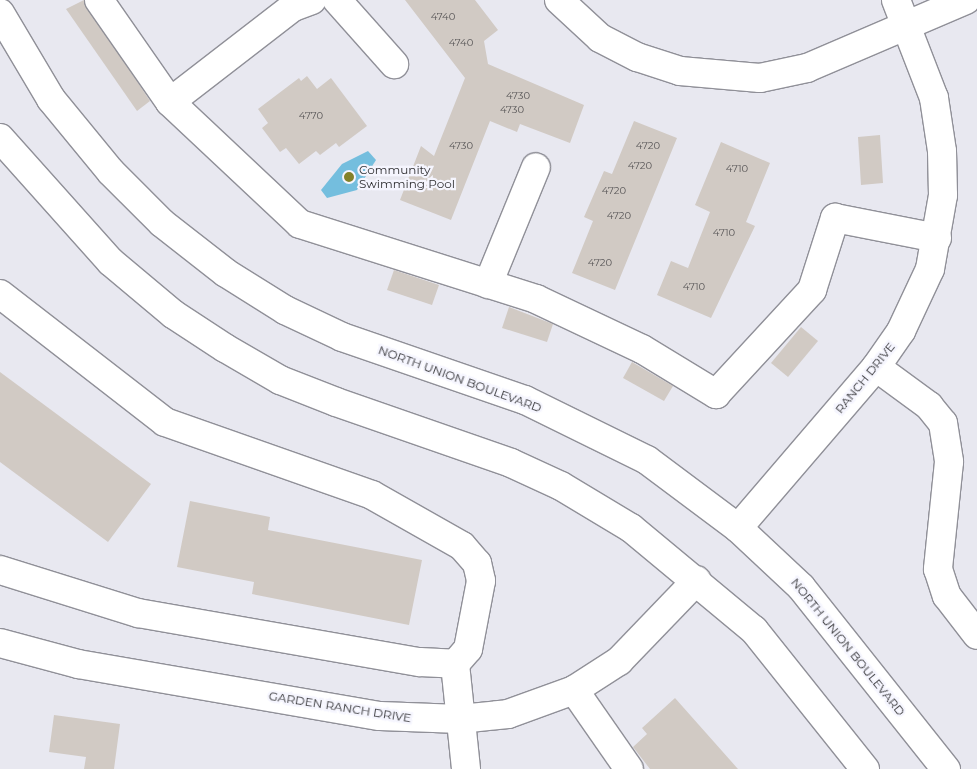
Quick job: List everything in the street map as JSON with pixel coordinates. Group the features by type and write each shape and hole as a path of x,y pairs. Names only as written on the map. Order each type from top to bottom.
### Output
{"street":[{"path":"99,0 170,102 300,224 536,299 642,349 716,394 812,290 835,218 937,238"},
{"path":"170,102 293,7 312,0"},
{"path":"337,0 394,64"},
{"path":"559,0 600,38 637,57 680,71 722,77 760,78 807,68 966,0"},
{"name":"RANCH DRIVE","path":"738,528 876,367 918,299 937,238 943,195 942,151 934,98 908,25 896,0"},
{"name":"NORTH UNION BOULEVARD","path":"0,13 51,99 111,172 162,223 226,273 286,310 342,336 524,400 586,428 647,460 738,528 802,587 946,769"},
{"path":"0,138 111,262 173,314 225,348 280,380 511,463 561,486 631,528 697,580 754,630 865,769"},
{"path":"488,284 536,167"},
{"path":"0,294 165,422 372,495 462,546 477,563 481,581 468,649 455,664 466,769"},
{"path":"876,367 929,406 943,423 949,462 938,569 947,596 977,635"},
{"path":"0,570 138,613 420,662 455,664"},
{"name":"GARDEN RANCH DRIVE","path":"0,643 78,664 380,716 460,719 508,714 574,690 619,660 697,580"},
{"path":"574,690 629,769"}],"water":[{"name":"Community Swimming Pool","path":"368,151 376,160 357,190 327,198 321,190 342,164"}],"building":[{"path":"84,0 150,101 137,111 66,9"},
{"path":"405,0 475,0 498,30 484,41 488,64 584,105 570,143 520,124 517,132 490,121 451,220 400,200 421,146 434,156 465,78"},
{"path":"307,76 317,89 331,78 367,126 339,147 336,143 320,155 316,151 299,164 286,148 280,152 262,128 268,123 258,109 299,78 301,81"},
{"path":"634,121 677,138 615,290 572,273 593,221 584,217 604,171 612,174"},
{"path":"880,135 883,183 861,185 858,137"},
{"path":"721,142 770,163 746,222 755,226 711,318 657,295 671,261 688,268 710,212 695,205"},
{"path":"394,270 439,285 432,305 387,290"},
{"path":"509,307 553,324 547,342 502,328"},
{"path":"801,327 818,341 788,377 771,363"},
{"path":"632,362 673,386 664,401 623,378"},
{"path":"0,372 151,484 108,542 0,462"},
{"path":"190,501 270,517 268,530 422,560 409,625 252,594 254,582 177,567"},
{"path":"675,698 738,769 650,769 633,747 647,734 642,728"},
{"path":"54,715 120,724 114,769 84,769 86,757 49,752"}],"place":[{"name":"Community Swimming Pool","path":"349,177"}]}
